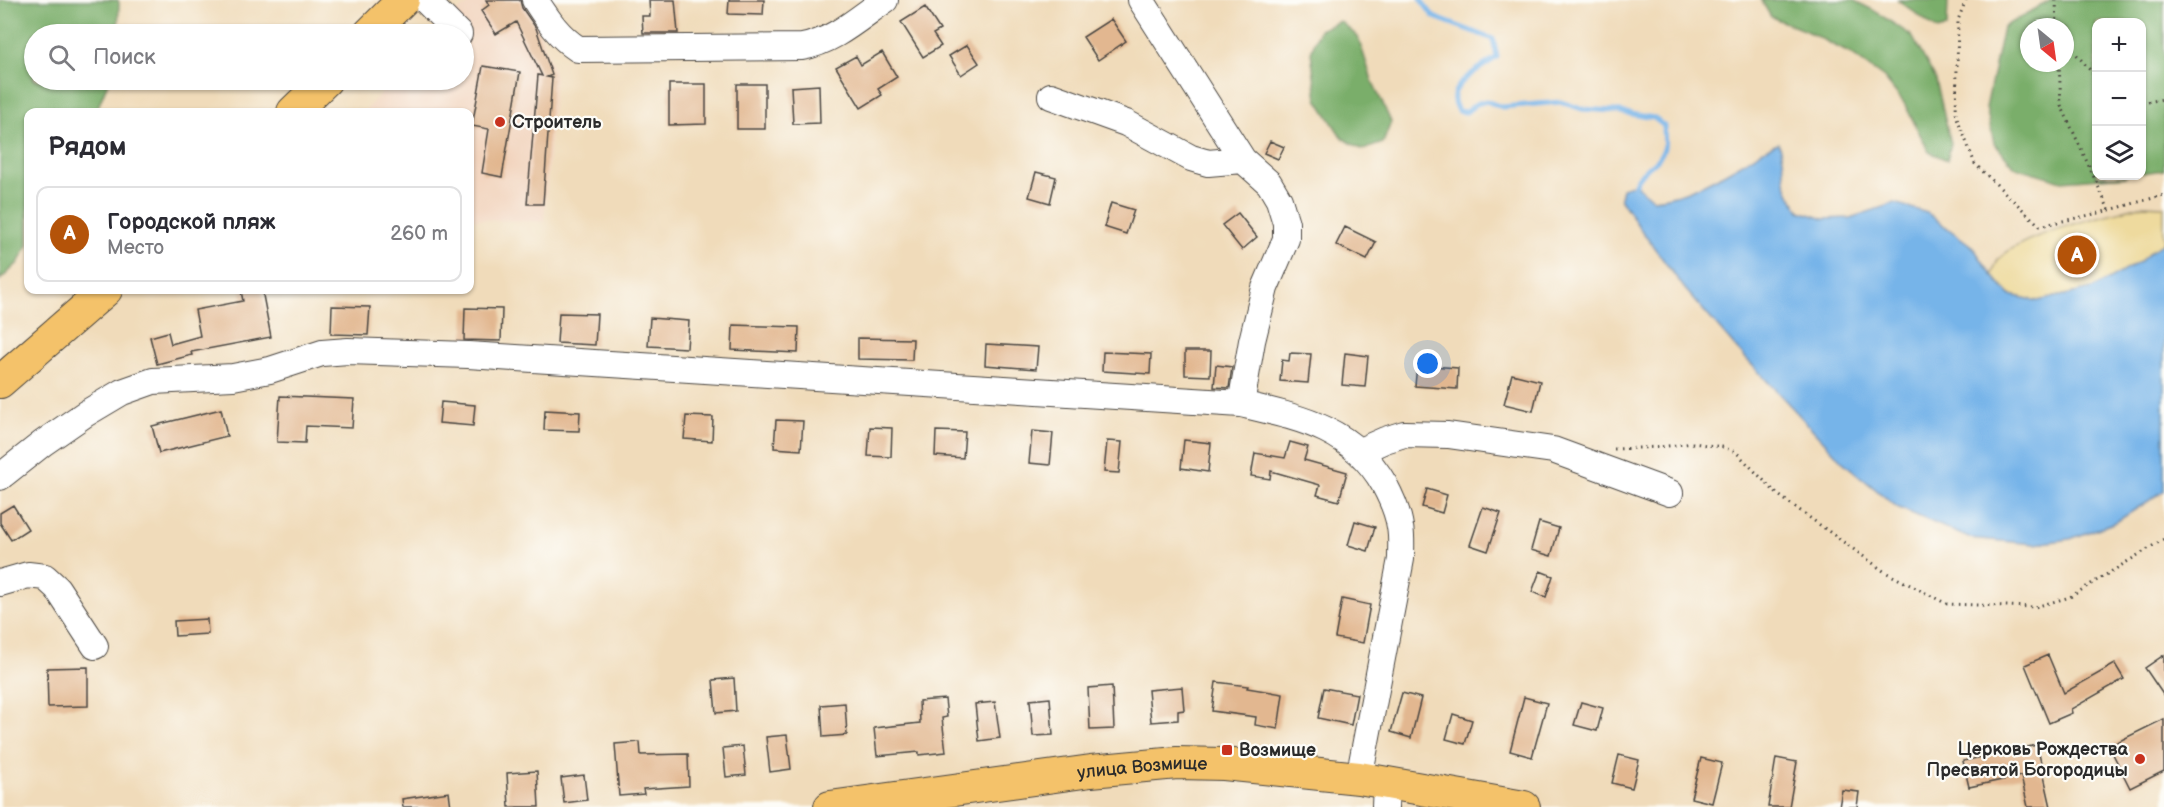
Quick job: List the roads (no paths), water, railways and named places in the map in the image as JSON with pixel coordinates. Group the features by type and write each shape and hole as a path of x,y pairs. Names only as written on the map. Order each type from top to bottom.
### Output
{"main road":[{"path":"379,24 403,0"},
{"path":"297,108 316,90"},
{"path":"0,382 101,294"},
{"name":"улица Возмище","path":"830,807 1091,771 1177,764 1224,764 1377,789 1524,807"}],"street":[{"path":"425,0 448,24"},
{"path":"536,0 549,23 564,40 578,49 802,47 814,45 828,38 885,0"},
{"path":"1141,0 1243,160 1269,183 1279,200 1286,223 1286,239 1263,299 1252,341 1241,404"},
{"path":"1051,96 1126,123 1191,158 1208,163 1243,160"},
{"path":"0,477 43,443 86,414 139,384 153,381 233,377 270,370 322,353 348,351 468,355 1241,404 1275,412 1322,428 1343,438 1360,451 1392,497 1400,527 1401,559 1377,789"},
{"path":"1360,451 1404,434 1459,437 1552,450 1670,493"},
{"path":"0,583 28,575 45,577 57,588 95,646"}],"water":[{"path":"1778,143 1782,153 1786,185 1800,211 1824,219 1850,218 1895,203 1927,213 1973,247 1992,275 2010,295 2038,301 2092,289 2138,263 2164,241 2164,491 2116,522 2070,539 2035,544 1969,538 1897,507 1844,463 1738,350 1685,289 1620,198 1622,188 1635,184 1652,199 1676,195 1720,176"}],"waterway":[{"path":"1421,0 1434,17 1493,39 1497,57 1474,72 1458,87 1454,97 1458,111 1466,112 1476,104 1486,101 1502,107 1561,102 1582,109 1614,111 1654,118 1664,126 1663,151 1657,160 1641,174 1635,184"}],"place":[{"name":"Строитель","path":"500,122"},
{"name":"Городской пляж","path":"2077,255"},
{"name":"Возмище","path":"1227,750"},
{"name":"Церковь Рождества Пресвятой Богородицы","path":"2140,759"}]}
